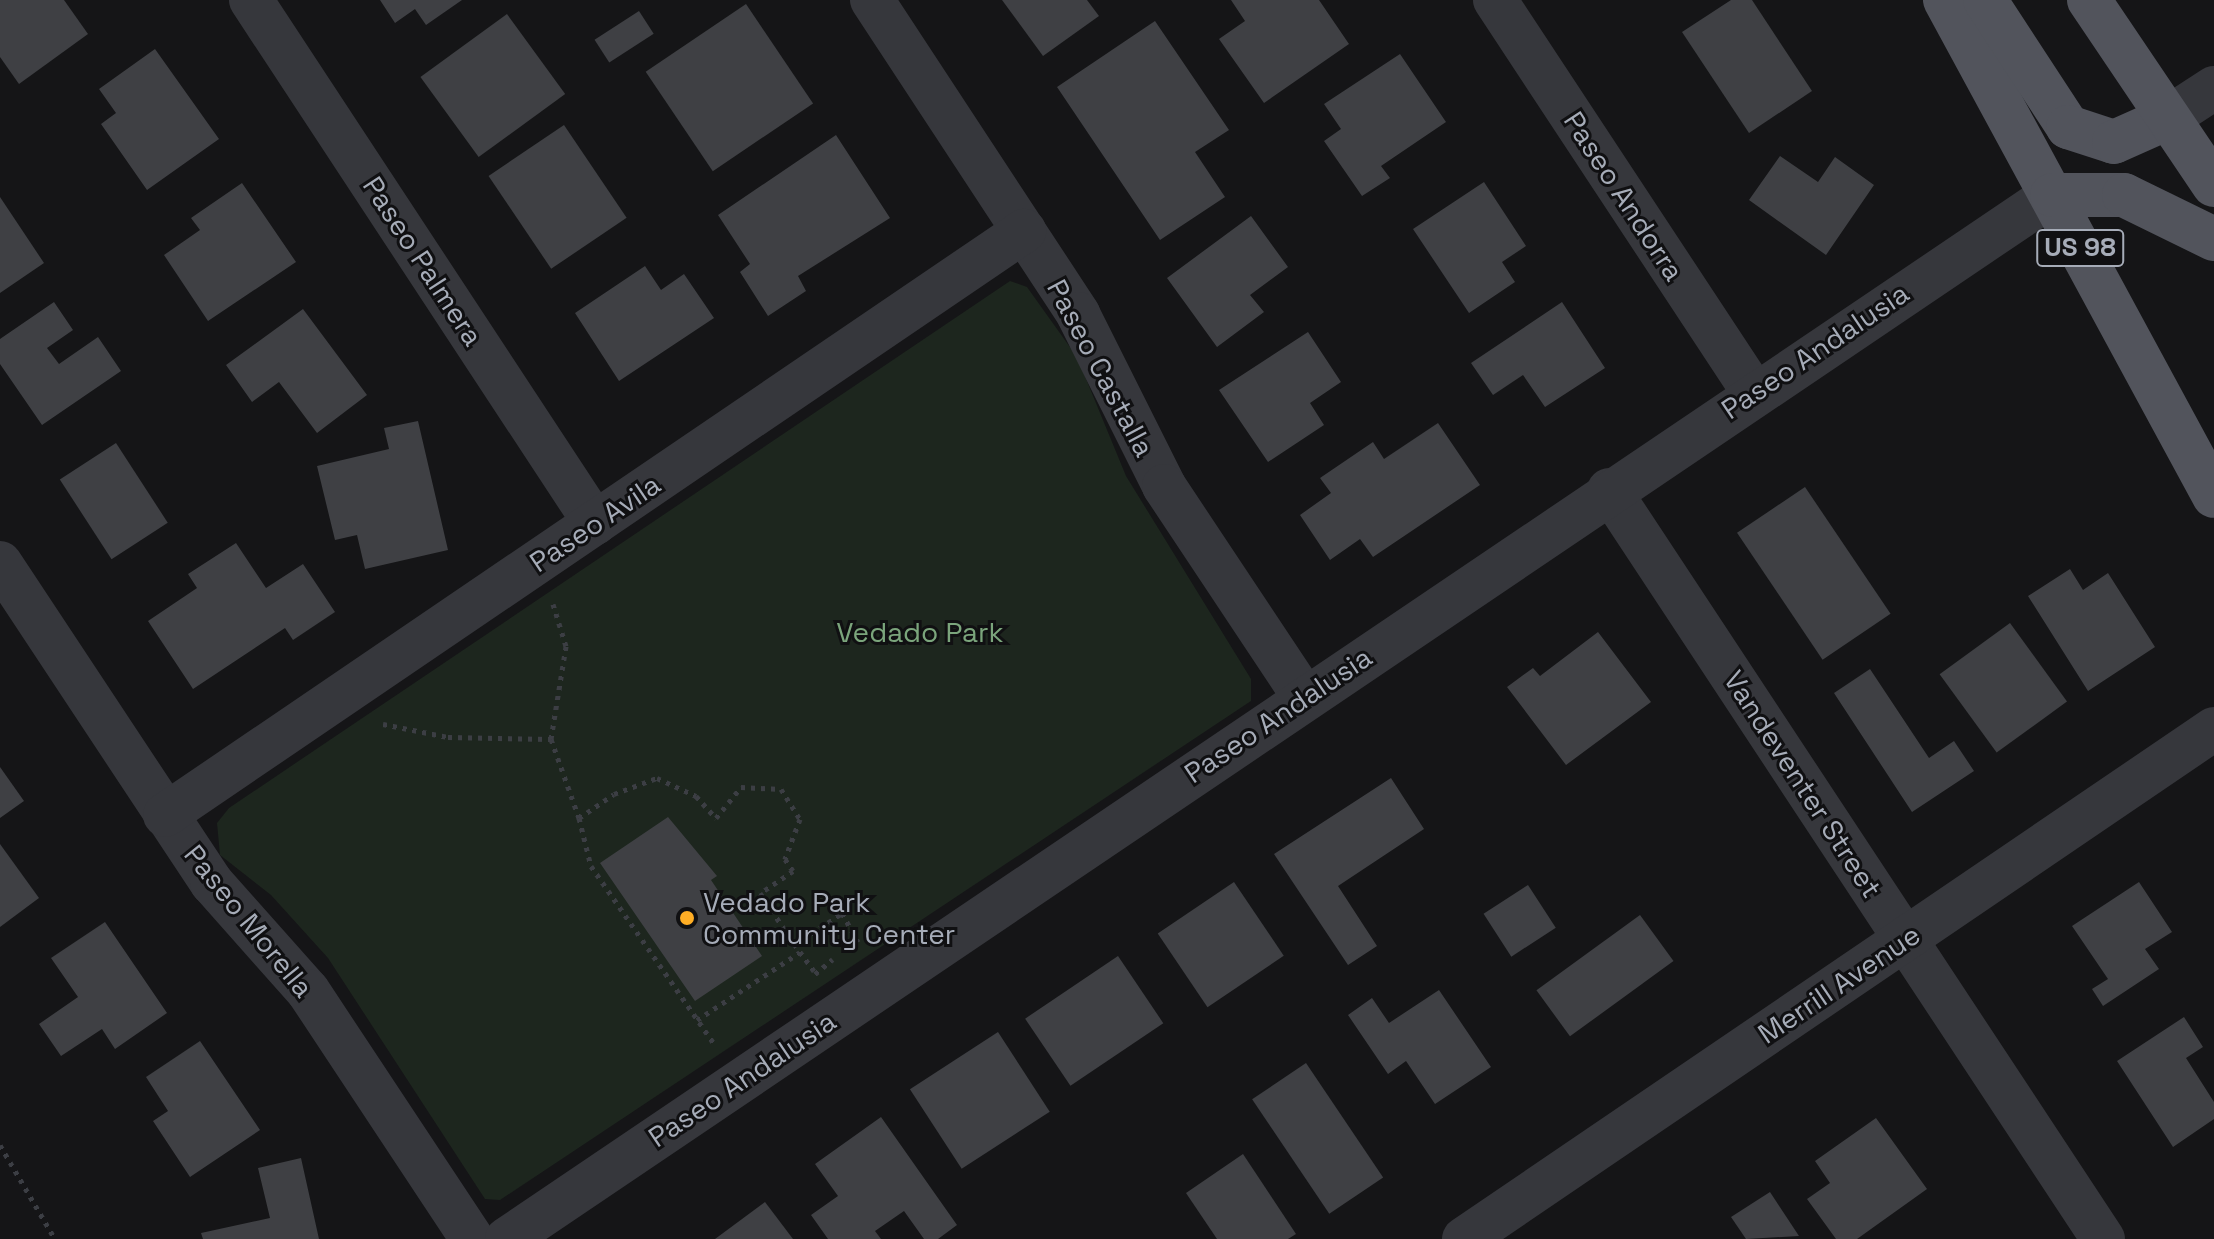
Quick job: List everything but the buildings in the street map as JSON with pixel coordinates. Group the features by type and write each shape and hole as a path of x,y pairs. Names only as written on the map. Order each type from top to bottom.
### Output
{"main road":[{"name":"US 98","path":"1945,0 2214,496"},
{"path":"1985,0 2068,127 2114,142 2168,118"},
{"path":"2089,0 2214,185"},
{"path":"2052,195 2124,195 2214,239"}],"street":[{"name":"Paseo Palmera","path":"251,0 595,523"},
{"name":"Paseo Castalla","path":"872,0 1078,314 1164,486 1304,697"},
{"name":"Paseo Andorra","path":"1495,0 1753,392"},
{"path":"2168,118 2214,88"},
{"name":"Paseo Andalusia","path":"507,1239 1753,392 2052,195"},
{"name":"Paseo Avila","path":"165,815 1024,231"},
{"name":"Vandeventer Street","path":"1609,490 2103,1239"},
{"name":"Paseo Morella","path":"0,563 212,883 308,991 472,1239"},
{"name":"Merrill Avenue","path":"1464,1239 2214,729"}],"path":[{"path":"549,598 566,646 551,739 579,818 591,866 723,1057"},
{"path":"375,716 448,737 551,739"},
{"path":"579,818 614,794 657,778 696,796 716,818 741,787 781,789 800,819 785,859 793,871 760,893 819,980"},
{"path":"795,945 842,913 861,940 849,948"},
{"path":"697,1020 800,951"},
{"path":"814,971 837,956"},
{"path":"0,1145 55,1239"}],"green space":[{"name":"Vedado Park","path":"1010,281 1027,287 1077,357 1126,476 1251,679 1251,701 500,1200 485,1199 328,958 271,895 220,855 217,823 229,808"}],"place":[{"name":"Vedado Park Community Center","path":"687,918"}]}
